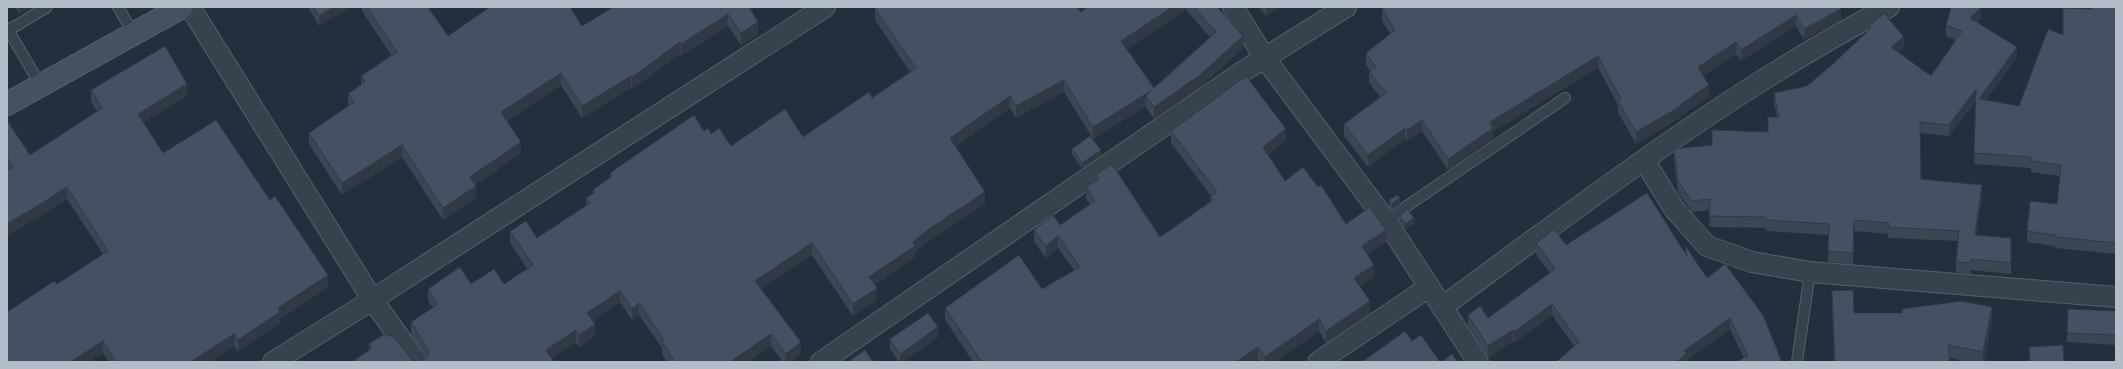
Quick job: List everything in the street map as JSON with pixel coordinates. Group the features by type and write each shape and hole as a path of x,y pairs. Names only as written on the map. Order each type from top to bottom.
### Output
{"street":[{"path":"7,104 41,86 133,32 182,7"},
{"path":"190,7 372,299 417,362"},
{"path":"273,362 825,7"},
{"path":"1233,7 1264,57 1386,222 1478,362"},
{"path":"821,362 1264,57 1346,7"},
{"path":"1442,307 1644,160 1747,89 1889,7"},
{"path":"1644,160 1675,210 1707,246 1752,262 1810,272 2116,297"},
{"path":"1318,362 1429,287"}],"lane":[{"path":"41,86 8,29 47,7"},
{"path":"118,7 133,32"},
{"path":"1386,222 1565,98"},
{"path":"1797,362 1810,272"}],"building":[{"path":"314,7 334,7 319,16"},
{"path":"367,7 428,7 448,36 490,7 570,7 582,26 613,7 749,7 758,22 741,33 728,14 681,44 680,42 632,77 631,76 582,106 561,73 501,112 521,142 470,177 476,186 443,208 402,145 342,183 309,133 354,102 348,94 365,82 361,76 397,52"},
{"path":"877,7 1077,7 1081,12 1087,7 1172,7 1121,41 1154,88 1216,32 1194,7 1217,7 1243,36 1200,75 1154,107 1146,96 1152,90 1093,127 1064,80 1016,106 1010,96 950,138 985,192 929,229 913,242 915,246 869,277 877,288 853,304 812,243 755,281 801,342 786,354 771,334 730,362 675,362 662,342 664,340 639,303 632,309 620,291 587,313 595,324 579,335 576,330 546,350 554,362 418,362 428,355 428,349 411,322 438,304 428,289 460,267 471,284 494,269 504,284 533,265 510,231 526,221 537,238 590,203 586,198 595,192 593,190 612,176 610,173 694,115 704,131 708,128 711,134 719,128 731,146 785,109 803,137 869,92 872,98 916,68 875,9"},
{"path":"1386,7 1840,7 1841,9 1804,29 1796,15 1741,50 1736,42 1698,67 1709,85 1681,104 1681,106 1636,132 1618,101 1621,99 1598,56 1490,122 1493,128 1448,159 1422,120 1407,130 1405,128 1368,155 1344,124 1386,93 1369,72 1376,67 1366,53 1395,30 1382,9"},
{"path":"1951,7 1981,7 1970,18 2017,47 1979,99 2019,106 2048,29 2063,35 2063,8 2092,9 2092,7 2116,7 2116,243 2055,237 2055,235 2027,231 2030,201 2057,204 2061,165 2031,161 2031,157 1974,153 1976,89 1949,125 1920,122 1921,179 1982,185 1975,235 2011,238 2011,263 1971,259 1971,263 1956,262 1959,231 1888,227 1889,223 1854,220 1853,253 1828,251 1829,224 1767,220 1765,217 1709,216 1710,199 1692,201 1678,181 1674,149 1712,145 1712,130 1768,132 1768,117 1779,117 1774,93 1807,86 1871,28 1869,26 1884,13 1904,37 1891,47 1931,76 1962,31 1946,25"},
{"path":"165,46 187,84 138,114 163,153 216,120 270,200 275,196 328,275 278,308 280,312 238,340 234,334 190,362 116,362 103,341 70,362 7,362 7,312 54,281 57,284 108,251 67,187 7,224 7,171 13,167 7,157 7,122 30,155 102,108 91,90"},
{"path":"1246,76 1286,129 1263,147 1285,181 1303,167 1318,187 1321,185 1346,224 1370,207 1386,230 1362,246 1374,265 1354,278 1370,301 1326,331 1319,319 1265,357 1258,347 1236,362 982,362 945,308 1019,255 1042,289 1080,267 1058,236 1046,246 1034,230 1053,215 1060,225 1095,201 1086,187 1099,179 1096,175 1112,164 1160,237 1213,200 1210,197 1217,192 1171,131"},
{"path":"1090,136 1101,150 1082,163 1072,149"},
{"path":"1647,193 1687,256 1685,245 1707,278 1725,264 1763,315 1782,362 1735,362 1748,356 1730,318 1684,351 1687,354 1676,362 1556,362 1579,342 1552,304 1514,332 1513,330 1488,346 1468,315 1480,306 1488,318 1555,269 1536,243 1554,229 1566,245"},
{"path":"1397,195 1400,198 1392,204 1389,200"},
{"path":"1407,209 1414,218 1405,224 1400,215"},
{"path":"1853,290 1854,313 1902,313 1902,309 1961,301 1992,307 1983,352 1948,345 1950,362 1835,362 1832,291"},
{"path":"2068,309 2116,311 2116,335 2067,333"},
{"path":"928,313 938,327 900,354 890,339"},
{"path":"1405,331 1412,341 1421,335 1440,362 1362,362"},
{"path":"386,333 389,337 392,335 412,360 418,362 352,362 372,348 369,344"},
{"path":"2063,345 2064,362 2030,362 2029,347"},
{"path":"865,350 873,362 848,362"},
{"path":"1452,354 1458,362 1442,362"}]}
